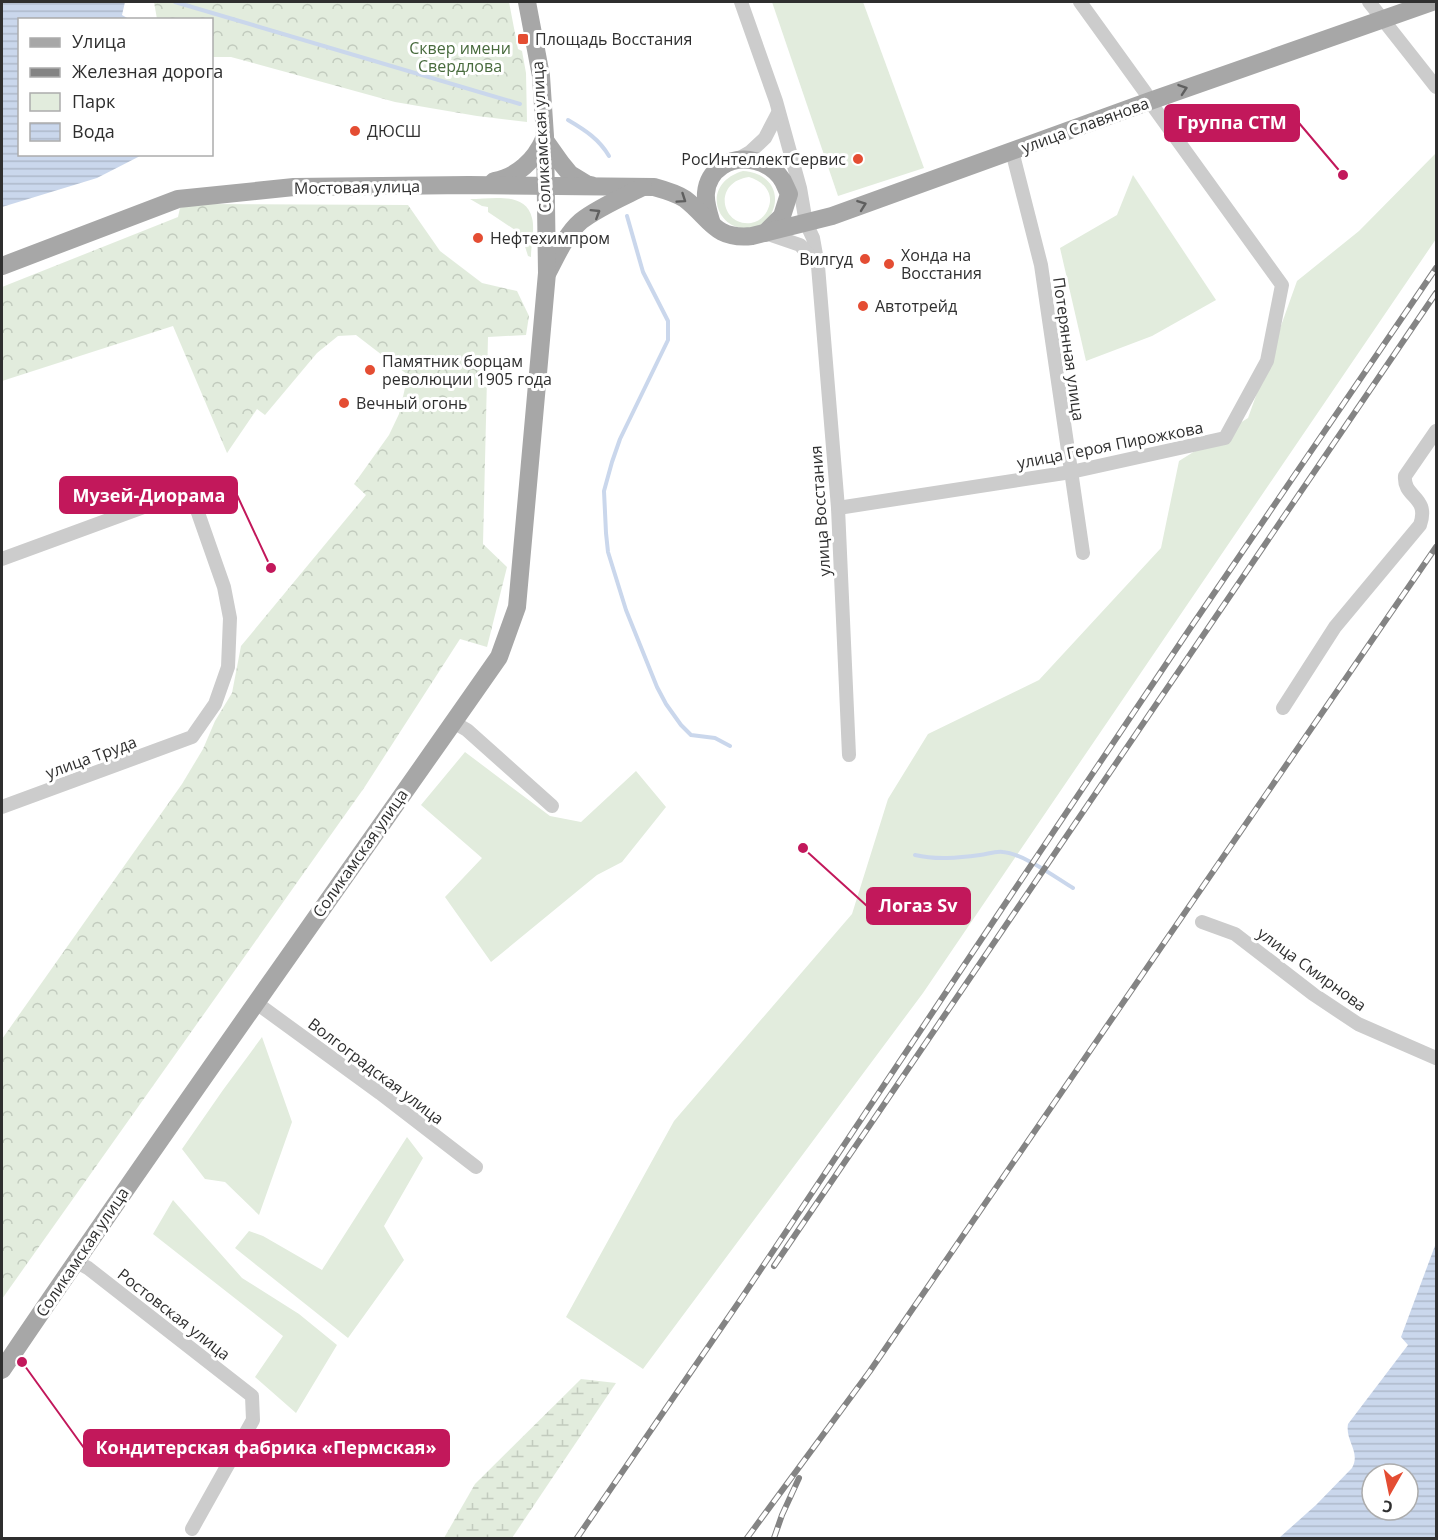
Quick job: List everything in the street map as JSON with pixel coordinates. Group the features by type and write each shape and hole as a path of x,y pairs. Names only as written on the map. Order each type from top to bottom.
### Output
{"main road":[{"name":"Соликамская улица","path":"2,1370 255,1002 499,657 517,607 547,273 541,76 527,2"},
{"name":"улица Славянова","path":"806,223 1432,2"},
{"path":"469,185 508,178 521,170 534,156 544,139"},
{"path":"544,139 570,174 588,185 600,186"},
{"path":"765,233 782,216 789,194 782,179 762,164 750,159 738,159 726,163 716,170 706,189 705,201 712,226 730,236 742,237 765,233 806,223"},
{"name":"Соликамская улица","path":"547,273 565,241 581,222 644,186"},
{"name":"Мостовая улица","path":"2,266 178,199 294,187 644,186 674,193 685,199 712,226"}],"street":[{"path":"741,2 777,107 800,188 806,223"},
{"path":"1080,2 1150,101"},
{"path":"1369,2 1437,87"},
{"name":"улица Героя Пирожкова","path":"837,508 1071,472 1225,438 1267,361 1282,285 1150,101"},
{"path":"738,159 750,152 765,138 777,107"},
{"path":"786,138 789,194 796,212 806,223"},
{"name":"Потерянная улица","path":"1012,151 1041,265 1083,553"},
{"name":"улица Восстания","path":"806,223 813,238 818,266 837,508 849,755"},
{"path":"765,233 800,245 818,266"},
{"path":"1283,708 1335,627 1420,525 1423,510 1407,488 1406,476 1437,431"},
{"name":"улица Труда","path":"2,559 190,490 224,587 230,618 228,667 215,704 192,737 2,807"},
{"path":"453,722 467,730 552,806"},
{"name":"улица Смирнова","path":"1202,922 1235,934 1313,994 1358,1024 1437,1058"},
{"name":"Волгоградская улица","path":"255,1002 380,1093 476,1167"},
{"name":"Ростовская улица","path":"75,1261 88,1268 252,1396 253,1420 192,1530"}],"green space":[{"name":"Сквер имени Свердлова","path":"154,2 509,2 518,49 522,51 526,73 527,122 395,102 231,57 213,57 213,18 157,18"},
{"path":"772,2 863,2 924,168 838,196"},
{"path":"1436,153 1436,239 923,993 643,1369 566,1317 674,1121 852,914 888,799 928,734 1039,680 1161,548 1179,461 1248,418 1297,281 1359,231"},
{"path":"743,171 759,175 770,183 774,194 774,205 770,216 762,224 751,228 737,227 727,222 720,213 717,206 718,192 725,181","holes":["749,177 766,188 770,203 763,216 757,221 741,222 727,212 725,195 729,187 737,181"]},
{"path":"1133,175 1216,300 1152,336 1086,361 1060,248 1117,215"},
{"path":"507,198 523,204 528,209 533,222 531,257 528,256 521,234 488,212 488,207 470,199"},
{"path":"194,204 408,205 440,251 482,283 517,291 529,316 526,335 488,337 483,544 507,567 487,647 460,639 364,788 2,1299 2,1039 182,784 232,693 241,646 366,495 354,484 389,435 399,414 408,375 356,335 338,336 317,353 265,415 257,409 227,453 173,326 2,381 2,287 178,217 180,208"},
{"path":"465,752 550,816 581,822 636,771 666,807 622,862 597,875 491,962 445,897 482,858 421,805"},
{"path":"262,1037 292,1122 259,1215 225,1182 205,1179 182,1149"},
{"path":"407,1137 423,1158 384,1226 404,1260 348,1338 235,1248 249,1231 263,1236 322,1270"},
{"path":"173,1200 242,1278 299,1314 337,1345 296,1413 255,1377 283,1336 153,1234"},
{"path":"581,1379 616,1383 512,1538 444,1538 475,1484"}],"water":[{"path":"2,2 125,2 122,15 127,18 18,18 18,156 140,156 97,178 2,207"},
{"path":"1436,1243 1436,1538 1279,1538 1352,1468 1355,1457 1348,1424 1408,1345 1401,1337"}],"waterway":[{"path":"175,2 520,104"},
{"path":"568,120 591,135 609,156"},
{"path":"627,216 643,272 668,321 668,340 620,439 612,462 604,491 608,552 626,610 666,704 691,735 715,738 730,746"},
{"path":"915,855 947,858 1003,852 1020,857 1073,888"}],"railway":[{"path":"577,1538 741,1299 1191,627 1436,268"},
{"path":"774,1266 1436,293"},
{"path":"747,1538 870,1371 1436,547"},
{"path":"774,1538 799,1478"}],"place":[{"name":"Площадь Восстания","path":"523,39"},
{"name":"ДЮСШ","path":"355,131"},
{"name":"РосИнтеллектСервис","path":"858,159"},
{"name":"Группа СТМ","path":"1343,175"},
{"name":"Нефтехимпром","path":"478,238"},
{"name":"Вилгуд","path":"865,259"},
{"name":"Хонда на Восстания","path":"889,264"},
{"name":"Автотрейд","path":"863,306"},
{"name":"Памятник борцам революции 1905 года","path":"370,370"},
{"name":"Вечный огонь","path":"344,403"},
{"name":"Музей-Диорама","path":"271,568"},
{"name":"Логаз Sv","path":"803,848"},
{"name":"Кондитерская фабрика «Пермская»","path":"22,1362"}]}
